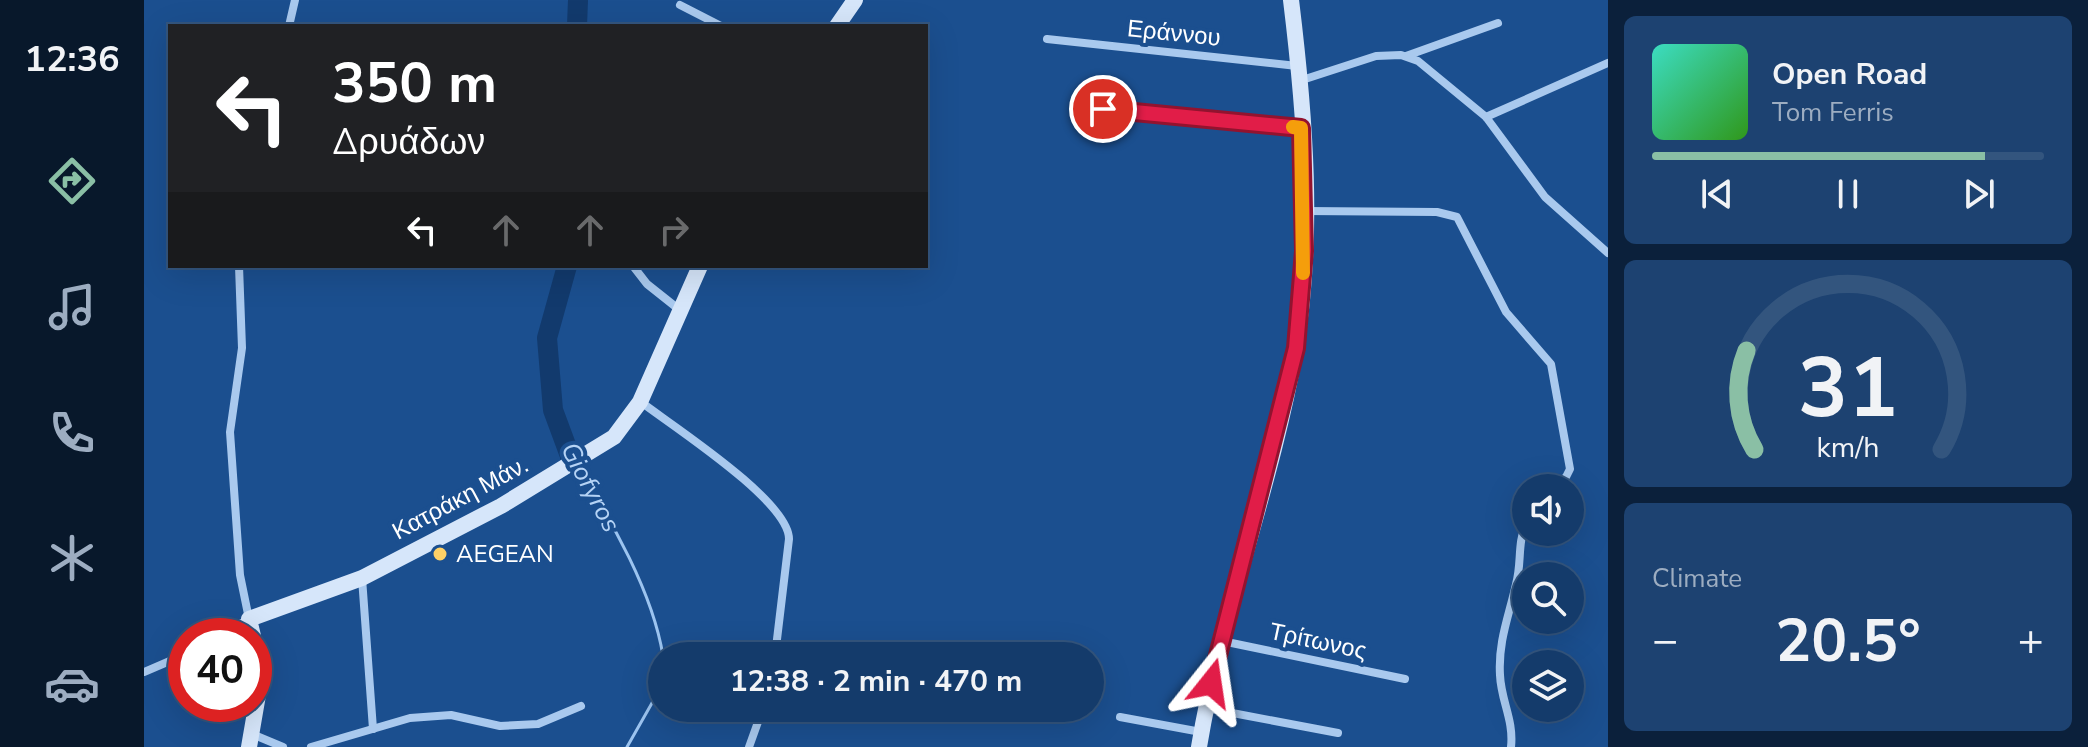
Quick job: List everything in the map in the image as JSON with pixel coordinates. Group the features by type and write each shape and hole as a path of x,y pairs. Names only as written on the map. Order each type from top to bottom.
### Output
{"street":[{"path":"289,24 295,0"},
{"path":"1120,717 1200,739 1294,357 1302,296 1304,211 1298,74 1291,0"},
{"path":"838,24 852,2"},
{"path":"680,5 717,24"},
{"path":"1298,74 1367,58 1406,56 1498,23"},
{"name":"Εράννου","path":"1047,39 1298,74"},
{"path":"1406,56 1425,66 1486,117 1545,197 1608,253"},
{"path":"1486,117 1608,63"},
{"path":"1103,109 1301,128"},
{"path":"1304,211 1437,212 1457,217 1506,312 1544,355 1556,379 1570,469 1568,474"},
{"path":"239,268 242,348 230,432 242,594 248,618"},
{"path":"635,268 647,284 681,311"},
{"name":"Κατράκη Μάν.","path":"272,619 362,578 601,447 622,429 640,402 699,268"},
{"path":"640,402 763,496 783,517 789,539 777,642"},
{"path":"1511,747 1513,729 1502,691 1500,656 1522,546"},
{"path":"362,578 373,729"},
{"name":"Τρίτωνος","path":"1222,641 1405,679"},
{"path":"144,672 168,662"},
{"path":"311,747 410,718 451,715 500,726 538,724 581,706"},
{"path":"1206,708 1338,733"},
{"path":"749,747 758,722"},
{"path":"251,740 283,747"}],"waterway":[{"name":"Giofyros","path":"577,24 578,0"},
{"name":"Giofyros","path":"566,268 547,338 553,410 573,464"},
{"name":"Giofyros","path":"576,468 629,558 641,583 660,642"},
{"name":"Giofyros","path":"627,747 648,710"}],"slow traffic":[{"path":"1293,127 1301,128 1303,273"}],"place":[{"name":"AEGEAN","path":"440,554"}],"route":[{"path":"1103,109 1301,128 1304,251 1296,348 1275,441 1211,683"}]}
